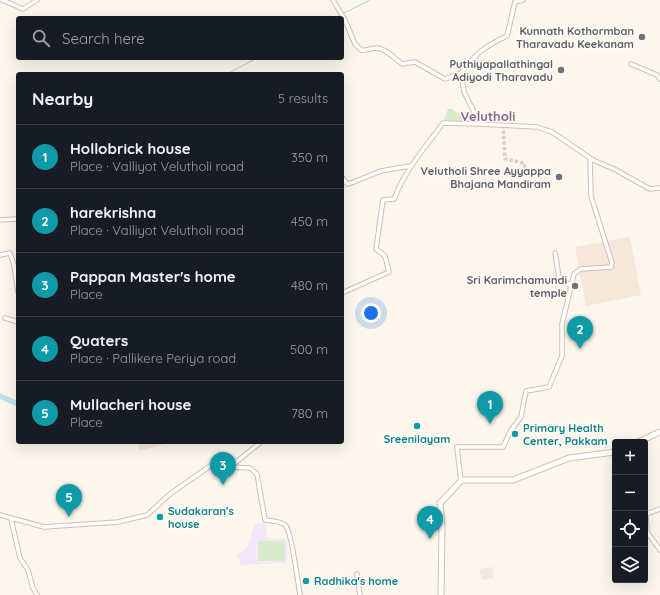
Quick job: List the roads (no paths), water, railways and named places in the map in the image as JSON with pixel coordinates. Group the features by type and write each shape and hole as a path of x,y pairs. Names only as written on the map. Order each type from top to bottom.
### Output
{"main road":[{"path":"645,439 660,432"},
{"path":"441,595 442,526 440,503 461,482 470,480 513,480 569,458 612,452"}],"street":[{"path":"2,0 22,9 37,0"},
{"path":"333,0 343,16"},
{"path":"344,18 355,44 361,50 367,51 376,48 383,50 402,64 415,62 445,79 461,74 477,53 488,45 507,36 515,2 523,0"},
{"path":"631,64 657,75 660,79"},
{"path":"461,74 464,92 480,124"},
{"path":"344,292 389,272 385,256 376,249 383,200 394,199 401,181 410,166 443,123 537,127 552,132 590,159 616,170 650,189 660,188"},
{"path":"461,482 457,447 503,447 511,430 521,417 526,391 549,387 562,356 562,324 574,274 581,269 611,267 612,263 591,196 590,159"},
{"path":"344,180 347,184 381,171 410,166"},
{"path":"0,220 16,219"},
{"path":"0,255 10,253 16,278"},
{"path":"555,253 559,277 571,286"},
{"path":"6,318 16,321"},
{"path":"230,467 259,444"},
{"path":"0,515 44,527 118,522 147,515 170,494 210,466 253,470 256,474 265,520 279,522 286,526 290,537 300,595"},
{"path":"660,509 646,514 646,527 648,535 660,550"},
{"path":"11,518 20,558 28,570 33,588 37,595"},
{"path":"357,574 360,595"}],"waterway":[{"path":"344,13 370,0"},
{"path":"231,72 253,60"},
{"path":"0,396 16,403"}],"tunnel":[{"path":"503,125 505,159 524,163 526,173"}],"place":[{"name":"Kunnath Kothormban Tharavadu Keekanam","path":"642,37"},
{"name":"Puthiyapallathingal Adiyodi Tharavadu","path":"561,70"},
{"name":"Velutholi Shree Ayyappa Bhajana Mandiram","path":"559,177"},
{"name":"Sri Karimchamundi temple","path":"575,286"},
{"name":"harekrishna","path":"580,349"},
{"name":"Hollobrick house","path":"490,424"},
{"name":"Sreenilayam","path":"417,426"},
{"name":"Primary Health Center, Pakkam","path":"515,434"},
{"name":"Pappan Master's home","path":"223,485"},
{"name":"Mullacheri house","path":"69,517"},
{"name":"Sudakaran's house","path":"160,517"},
{"name":"Quaters","path":"430,539"},
{"name":"Radhika's home","path":"306,581"}],"district":[{"name":"Velutholi","path":"488,116"}]}
